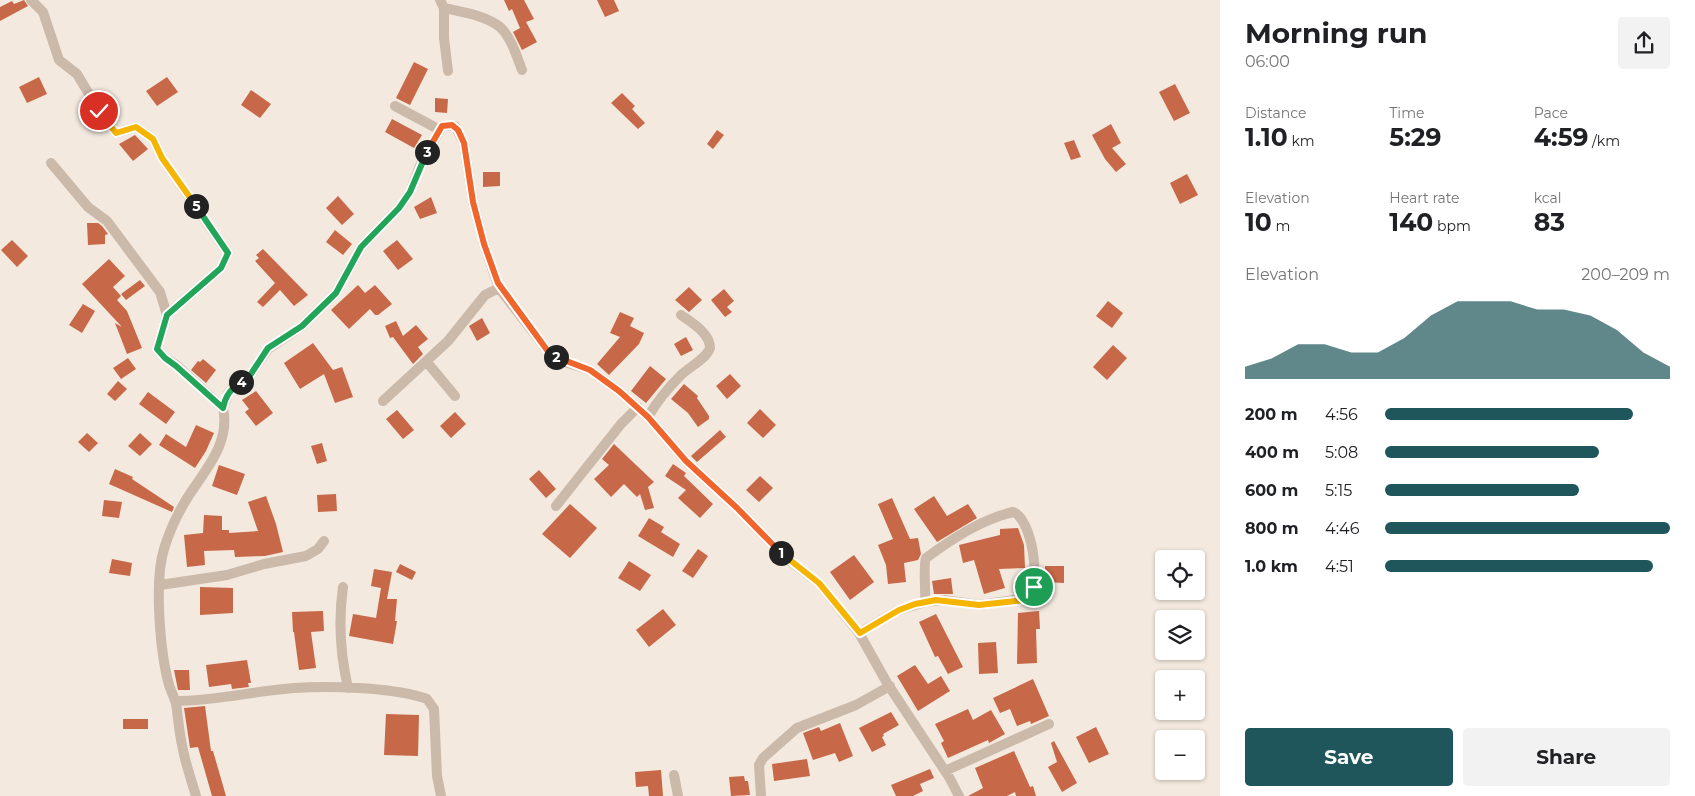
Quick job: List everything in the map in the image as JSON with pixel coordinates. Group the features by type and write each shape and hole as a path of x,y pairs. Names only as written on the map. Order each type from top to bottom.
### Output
{"street":[{"path":"30,0 43,12 58,60 77,74 99,111 116,133 136,127 153,139 162,158 228,253 221,268 167,315 157,349 223,408"},
{"path":"448,72 442,4 478,16 500,27 506,35 522,70"},
{"path":"395,106 440,130"},
{"path":"196,796 186,766 175,701 166,666 160,572 164,550 172,528 185,502 219,449 225,428 223,408 233,386 249,377 268,348 302,326 336,293 361,247 399,208 410,192 420,166 442,126 455,126 462,137 473,202 484,244 500,288 547,350 566,362 590,370 638,407 686,461 737,508 785,557 819,583 860,633 890,686 959,796"},
{"path":"51,163 88,207 107,221 160,292 167,315"},
{"path":"383,400 448,341 485,295 500,288"},
{"path":"648,417 666,390 705,356 710,348 710,343 704,334 681,315"},
{"path":"426,361 456,396"},
{"path":"556,506 621,424 638,407"},
{"path":"860,633 899,610 925,602 944,600 979,605 1024,600 1030,596 1034,587 1034,558 1032,546 1021,517 1013,512 994,518 963,533 926,558 924,563 926,578 925,602"},
{"path":"160,585 227,575 264,564 306,556 318,549 324,541"},
{"path":"343,587 339,614 339,638 348,688"},
{"path":"761,796 759,765 764,758 797,728 856,705 890,686"},
{"path":"175,701 204,701 294,688 348,688 414,694 427,699 431,703 435,720 437,776 440,796"},
{"path":"945,771 1049,724"},
{"path":"674,775 678,796"}],"building":[{"path":"24,0 28,6 0,21 0,7 12,1 14,4"},
{"path":"504,0 524,0 534,19 526,22 537,42 522,50 513,32 520,28 512,9 509,11"},
{"path":"597,0 614,0 619,11 605,17"},
{"path":"414,62 428,69 410,105 396,98"},
{"path":"39,77 47,94 27,103 19,87"},
{"path":"167,77 178,92 157,106 146,91"},
{"path":"1175,84 1190,113 1174,121 1159,92"},
{"path":"251,90 271,104 260,118 241,105"},
{"path":"622,93 635,106 632,109 645,123 638,129 611,103"},
{"path":"435,98 448,99 447,113 435,112"},
{"path":"392,119 422,135 414,148 385,132"},
{"path":"1111,124 1121,143 1112,148 1126,164 1116,172 1105,159 1092,135"},
{"path":"717,130 724,135 713,149 707,144"},
{"path":"135,135 148,149 133,161 119,144"},
{"path":"1074,140 1081,157 1071,160 1064,143"},
{"path":"483,172 500,172 500,186 483,187"},
{"path":"1187,174 1198,195 1180,204 1170,183"},
{"path":"338,196 354,214 342,225 326,208"},
{"path":"431,197 437,213 420,219 414,207"},
{"path":"87,223 98,223 102,226 108,234 105,235 105,244 88,245"},
{"path":"335,230 352,244 343,255 326,242"},
{"path":"12,240 28,256 17,267 1,250"},
{"path":"397,240 413,259 398,270 383,251"},
{"path":"263,249 308,295 294,306 280,290 263,307 257,302 275,283 255,261 259,258 256,255"},
{"path":"109,259 125,276 113,287 121,296 117,300 127,311 142,348 127,354 115,323 122,327 82,284"},
{"path":"140,280 145,286 126,300 121,294"},
{"path":"358,285 365,293 375,285 392,304 378,315 375,315 370,309 349,329 331,310"},
{"path":"689,287 702,300 689,312 675,300"},
{"path":"724,289 734,301 727,307 732,312 725,317 711,300"},
{"path":"1108,301 1123,313 1112,328 1096,316"},
{"path":"83,304 95,311 82,333 69,325"},
{"path":"620,312 634,318 630,326 644,333 639,344 609,375 597,364 620,337 610,333"},
{"path":"482,318 490,333 477,341 469,326"},
{"path":"396,321 403,336 416,325 428,339 418,347 423,354 413,364 393,337 390,338 385,326"},
{"path":"686,337 693,350 681,356 674,344"},
{"path":"313,343 333,370 342,367 353,397 335,403 324,374 300,389 284,363"},
{"path":"1113,345 1127,358 1107,380 1093,367"},
{"path":"128,358 136,369 121,379 113,368"},
{"path":"203,359 216,370 206,383 191,370 198,361 200,362"},
{"path":"650,366 666,379 646,403 631,391"},
{"path":"730,374 741,386 727,399 716,386"},
{"path":"118,381 127,389 115,401 107,394"},
{"path":"684,384 698,396 697,398 709,416 709,419 698,427 688,413 671,399"},
{"path":"256,391 273,413 256,426 245,412 249,409 242,400"},
{"path":"148,392 175,412 166,424 139,404"},
{"path":"760,409 776,425 763,438 747,423"},
{"path":"397,410 414,430 403,439 386,419"},
{"path":"455,412 466,424 451,438 440,426"},
{"path":"196,425 214,433 206,451 195,468 159,445 166,434 186,447"},
{"path":"720,430 726,437 697,462 691,456"},
{"path":"87,433 98,443 89,452 78,442"},
{"path":"140,433 152,444 140,456 128,446"},
{"path":"322,443 327,461 317,464 311,446"},
{"path":"614,444 654,482 648,487 654,508 645,510 640,494 637,497 624,484 611,497 594,479 609,465 602,459"},
{"path":"673,464 686,473 684,476 713,504 700,518 678,498 686,490 665,476"},
{"path":"219,465 245,474 237,495 212,486"},
{"path":"115,469 133,477 132,479 174,507 172,512 109,484"},
{"path":"539,470 556,489 546,498 529,479"},
{"path":"760,476 773,488 759,502 746,490"},
{"path":"336,494 337,511 318,512 317,495"},
{"path":"266,496 283,552 265,556 235,557 234,550 204,551 205,565 187,567 184,535 203,533 204,515 222,516 222,530 229,530 229,533 258,531 248,502"},
{"path":"934,496 947,516 968,504 977,518 937,542 914,509"},
{"path":"892,498 910,539 918,538 921,554 918,560 904,563 906,582 888,584 886,565 878,545 893,539 878,504"},
{"path":"104,500 122,502 119,518 102,516"},
{"path":"570,504 597,528 570,558 542,534"},
{"path":"649,518 664,527 661,532 680,544 673,557 638,536"},
{"path":"1018,528 1024,545 1025,568 999,569 1005,588 984,594 974,560 963,563 959,545 1000,535 1000,529"},
{"path":"698,549 708,556 693,578 682,571"},
{"path":"854,555 874,582 850,600 830,572"},
{"path":"112,559 132,563 130,576 109,573"},
{"path":"629,561 651,575 640,591 618,578"},
{"path":"400,564 416,572 412,580 396,572"},
{"path":"1045,566 1064,566 1064,583 1045,582"},
{"path":"374,569 392,572 387,599 397,599 395,621 397,621 393,644 349,636 353,614 376,618 381,588 371,586"},
{"path":"951,578 953,594 934,594 932,581"},
{"path":"200,587 233,588 233,613 200,615"},
{"path":"663,609 676,625 649,647 636,630"},
{"path":"323,611 324,631 311,632 316,668 299,670 292,612"},
{"path":"1039,611 1040,629 1036,629 1037,663 1017,664 1018,613"},
{"path":"936,614 963,667 948,674 938,656 935,657 919,622"},
{"path":"996,642 998,673 979,674 978,643"},
{"path":"247,660 251,683 248,683 249,687 232,689 231,684 209,687 206,665"},
{"path":"915,665 928,684 941,676 950,691 918,711 897,676"},
{"path":"174,670 189,670 190,690 178,690"},
{"path":"1033,679 1049,716 1031,724 1030,721 1017,726 1010,709 1000,713 993,698"},
{"path":"205,706 211,751 213,751 226,796 212,796 198,747 190,748 184,708"},
{"path":"968,709 973,720 991,710 1005,734 989,743 988,740 948,758 941,743 944,741 935,724"},
{"path":"891,712 899,725 883,734 884,736 882,737 886,745 872,752 859,728"},
{"path":"386,714 419,715 418,756 384,755"},
{"path":"123,719 148,719 148,729 123,729"},
{"path":"840,723 853,756 839,762 835,753 813,760 803,733 819,727 821,731"},
{"path":"1096,727 1109,754 1089,763 1076,737"},
{"path":"1054,741 1077,783 1062,792 1048,767 1057,762 1051,743"},
{"path":"1014,751 1030,787 1033,786 1036,796 1016,796 1015,792 1007,796 968,796 983,788 975,768"},
{"path":"807,759 810,776 774,781 772,764"},
{"path":"930,769 934,778 920,784 923,791 913,796 896,796 891,785"},
{"path":"661,770 663,796 649,796 648,786 636,787 635,772"},
{"path":"744,776 745,781 748,781 750,795 731,796 729,777"}],"route":[{"path":"99,111 116,133 136,127 153,139 162,158 228,253 221,268 167,315 157,349 223,408 233,386 249,377 268,348 302,326 336,293 361,247 399,208 410,192 420,166 442,126 452,125 458,130 464,143 473,202 484,244 500,288 547,350 566,362 590,370 638,407 686,461 737,508 785,557 819,583 860,633 874,623 915,604 944,600 979,605 1024,600 1032,594 1034,587"}]}
